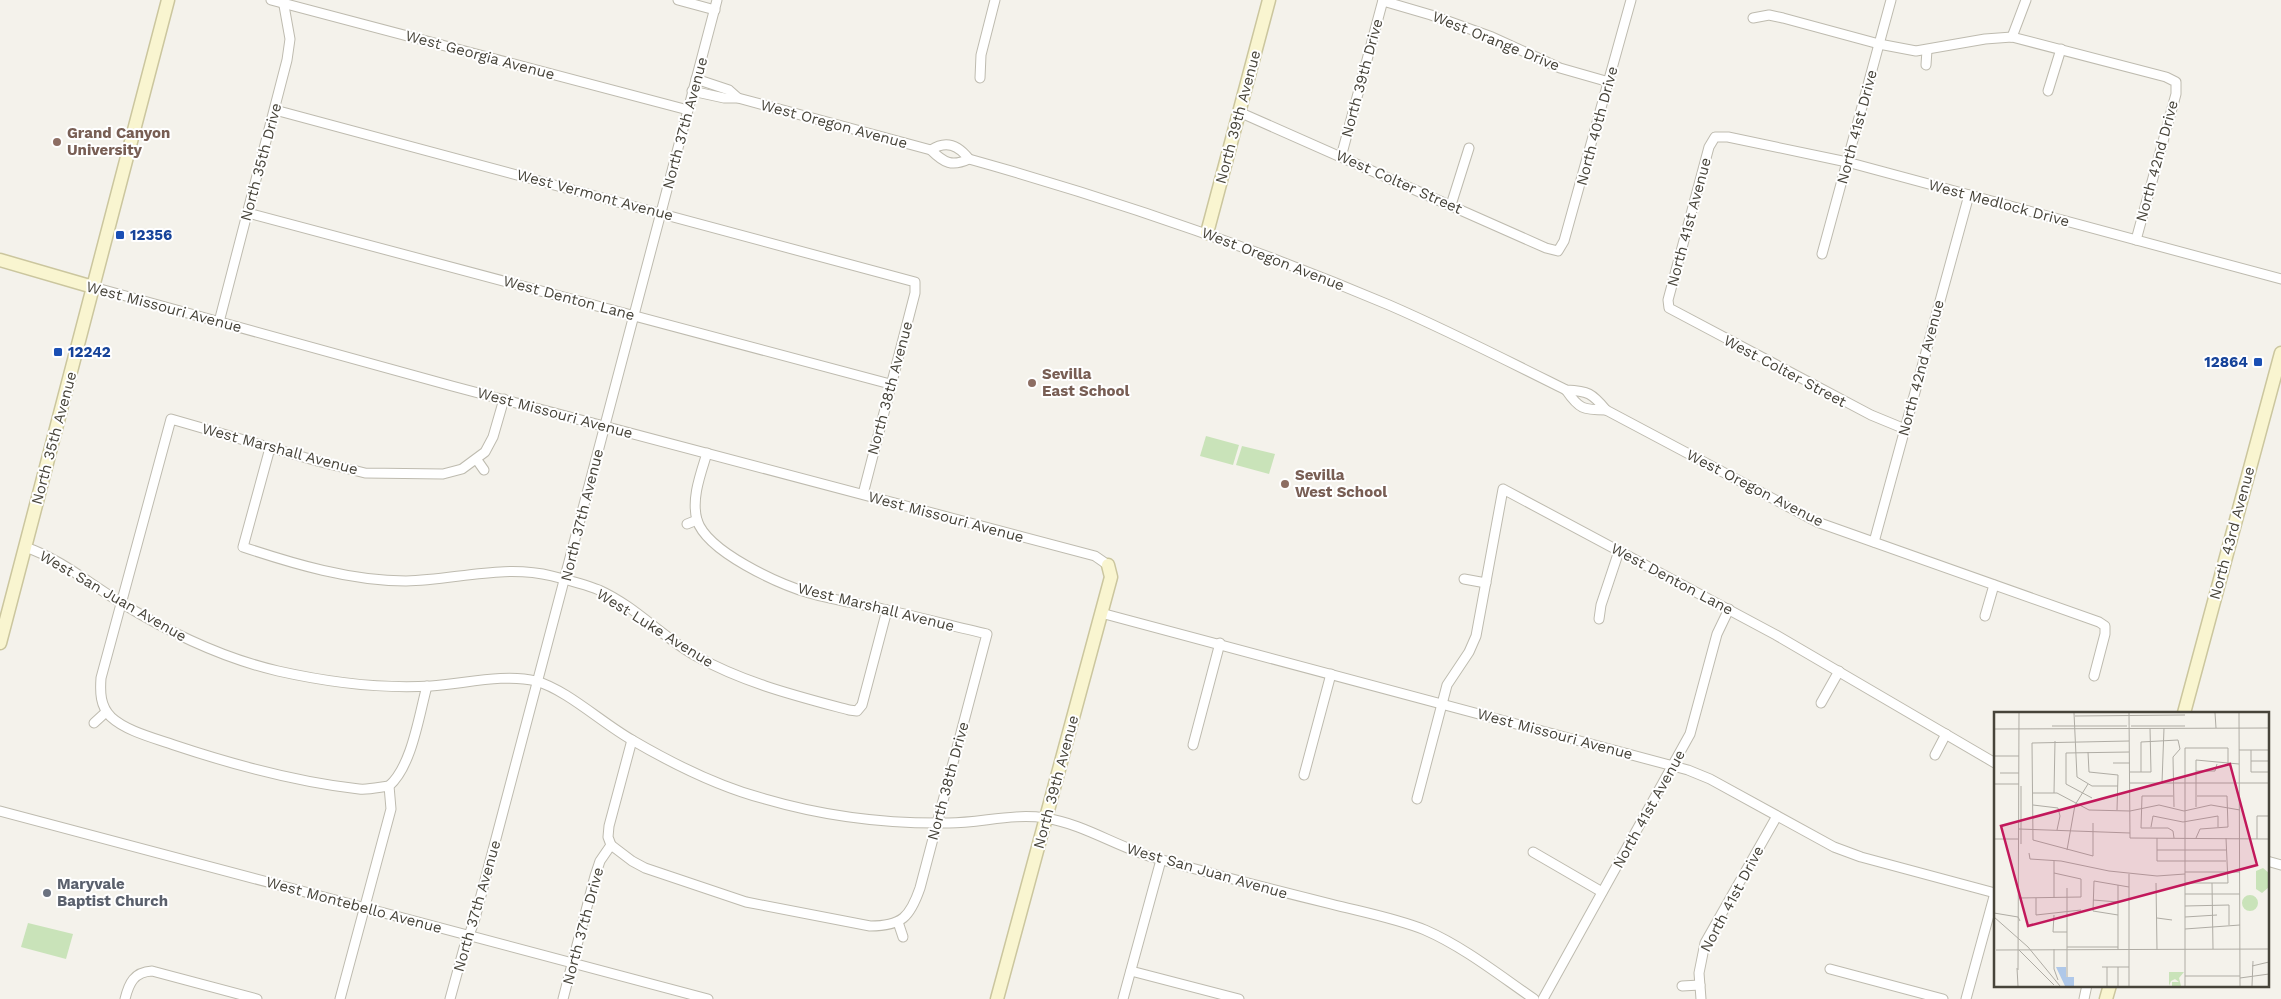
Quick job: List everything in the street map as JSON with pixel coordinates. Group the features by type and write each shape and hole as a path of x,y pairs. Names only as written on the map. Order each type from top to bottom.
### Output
{"main road":[{"name":"North 35th Avenue","path":"0,643 168,0"},
{"name":"North 39th Avenue","path":"1207,233 1269,0"},
{"name":"West Missouri Avenue","path":"0,260 93,287"},
{"name":"North 43rd Avenue","path":"2184,712 2281,353"},
{"name":"North 39th Avenue","path":"998,999 1111,577 1108,565"},
{"path":"2106,999 2110,986"}],"street":[{"name":"West Georgia Avenue","path":"271,0 688,110"},
{"path":"678,0 715,10"},
{"name":"North 37th Avenue","path":"450,999 539,682 717,0"},
{"path":"980,78 981,55 995,0"},
{"name":"North 40th Drive","path":"1558,251 1564,242 1631,0"},
{"name":"North 41st Drive","path":"1822,254 1891,0"},
{"path":"2012,37 2026,0"},
{"name":"West Orange Drive","path":"1383,1 1432,15 1492,37 1560,68 1609,82"},
{"name":"North 39th Drive","path":"1341,157 1383,1"},
{"name":"North 35th Drive","path":"219,322 289,50 290,39 282,2"},
{"path":"1753,18 1768,15 1784,18 1879,44 1916,51 1985,39 2012,37 2061,49 2048,91"},
{"name":"North 42nd Drive","path":"2061,49 2166,77 2176,82 2176,94 2136,240"},
{"path":"1926,65 1927,50"},
{"name":"West Oregon Avenue","path":"696,79 729,90 738,98"},
{"name":"West Oregon Avenue","path":"692,90 724,98 738,98 931,150 942,161 953,164 968,159"},
{"name":"West Vermont Avenue","path":"275,110 661,212 915,282"},
{"name":"West Colter Street","path":"1239,112 1546,248 1558,251"},
{"name":"West Medlock Drive","path":"1715,137 1728,137 1847,162 2281,279"},
{"name":"North 41st Avenue","path":"1668,308 1668,300 1704,166 1715,137"},
{"name":"West Oregon Avenue","path":"931,150 938,146 953,145 958,147 968,159 1090,194 1207,233 1391,306 1566,390 1584,390 1595,396 1606,410 1817,522 2090,618 2105,626 2105,634 2094,676"},
{"path":"1452,205 1469,148"},
{"name":"North 42nd Avenue","path":"1874,542 1969,194"},
{"name":"West Denton Lane","path":"248,213 890,384"},
{"name":"North 38th Avenue","path":"863,494 915,293 915,282"},
{"name":"West Missouri Avenue","path":"93,287 504,399 1095,556 1108,565"},
{"name":"West Colter Street","path":"1668,308 1871,416 1905,429"},
{"name":"West Oregon Avenue","path":"1566,390 1576,405 1587,410 1606,410"},
{"name":"West Marshall Avenue","path":"120,603 171,419 341,467 388,474 428,475 453,473 477,460 485,452 493,437 504,399"},
{"name":"West Luke Avenue","path":"270,448 243,547 315,568 368,578 403,581 440,579 506,570 534,572 566,580 600,590 633,610 675,643 714,666 776,690 857,712 862,705 886,610"},
{"path":"687,524 697,520 696,491 707,453"},
{"path":"477,460 484,470"},
{"name":"West Denton Lane","path":"1486,583 1503,489 1729,609 1994,762"},
{"name":"West Marshall Avenue","path":"697,520 704,532 715,544 735,558 777,580 809,592 987,634"},
{"name":"West San Juan Avenue","path":"25,547 50,556 120,603 168,631 201,646 279,671 342,681 427,686 522,679 539,682 559,691 632,740 730,788 765,799 857,817 953,824 1018,816 1047,818 1090,831 1119,846 1161,860 1391,920 1425,931 1473,956 1534,999"},
{"path":"1599,619 1601,605 1619,551"},
{"path":"1418,799 1450,680 1474,642 1486,583 1464,578"},
{"path":"1985,616 1994,585"},
{"path":"120,603 101,678 100,691 106,712 122,724 156,739 231,764 279,775 361,789 390,786 397,779 405,765 427,686"},
{"name":"North 41st Avenue","path":"1542,999 1674,765 1694,725 1716,634 1729,609"},
{"name":"West Missouri Avenue","path":"1101,613 1674,765 1710,778 1822,842 1849,853 1994,893"},
{"name":"North 38th Drive","path":"898,922 906,917 913,908 987,634"},
{"path":"1193,745 1220,644"},
{"path":"1821,703 1839,671"},
{"path":"1304,775 1331,674"},
{"path":"94,723 106,712"},
{"path":"1935,755 1946,734"},
{"path":"632,740 609,826 608,837 611,845 632,861 645,868 746,902 870,926 885,926 898,922 902,937"},
{"path":"340,999 391,809 390,786"},
{"name":"West Montebello Avenue","path":"0,812 573,963 674,995 708,999"},
{"name":"North 41st Drive","path":"1701,999 1699,973 1706,943 1777,816"},
{"name":"North 37th Drive","path":"563,999 595,876 600,862 611,845"},
{"path":"1533,852 1602,892"},
{"path":"1123,999 1161,860"},
{"path":"2268,861 2281,865"},
{"path":"1966,999 1994,897"},
{"path":"1830,968 1942,999"},
{"path":"125,999 134,978 141,972 152,971 257,999"},
{"path":"1131,971 1239,999"},
{"path":"1682,986 1700,985"},
{"path":"2084,999 2088,986"}],"green space":[{"path":"1206,436 1239,445 1233,465 1200,456"},
{"path":"1242,446 1275,454 1269,474 1236,465"},
{"path":"28,923 73,934 66,959 21,947"}],"place":[{"name":"Grand Canyon University","path":"57,142"},
{"name":"12356","path":"120,235"},
{"name":"12242","path":"58,352"},
{"name":"12864","path":"2258,362"},
{"name":"Sevilla East School","path":"1032,383"},
{"name":"Sevilla West School","path":"1285,484"},
{"name":"Maryvale Baptist Church","path":"47,893"}]}
